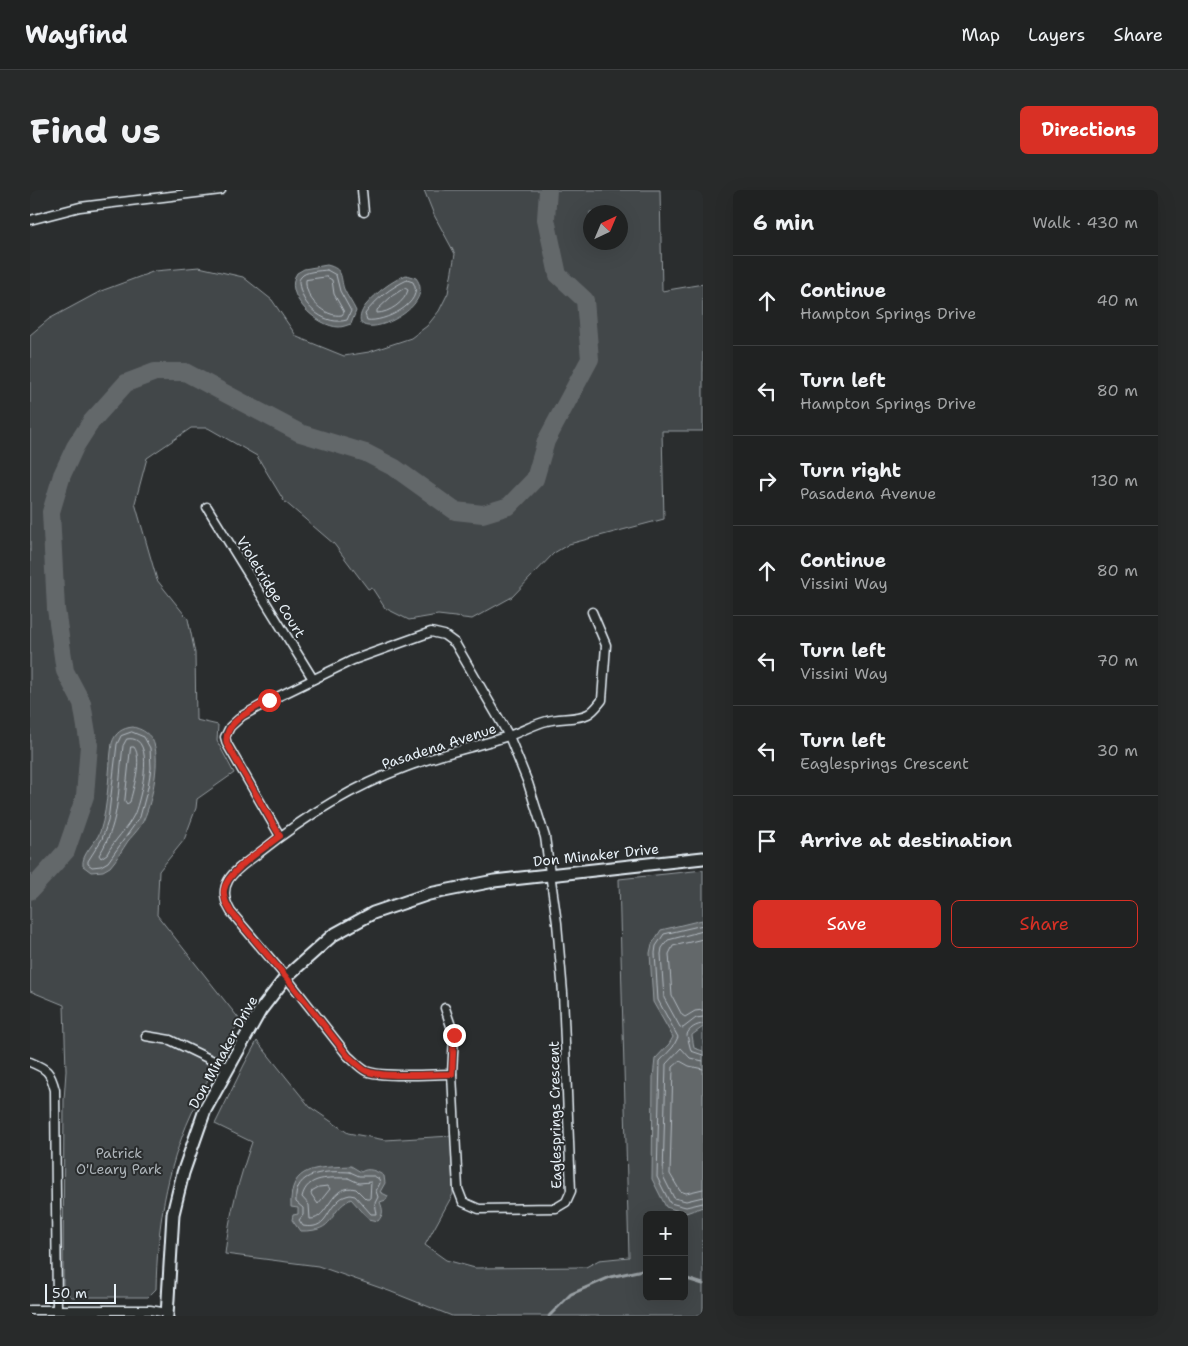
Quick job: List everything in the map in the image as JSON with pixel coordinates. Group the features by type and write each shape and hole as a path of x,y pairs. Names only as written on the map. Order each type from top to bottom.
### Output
{"street":[{"path":"30,220 80,207 221,190"},
{"path":"362,190 364,212"},
{"name":"Violetridge Court","path":"207,507 313,679"},
{"name":"Pasadena Avenue","path":"452,1074 384,1074 368,1072 360,1067 348,1056 286,977 231,912 225,902 224,891 227,881 235,872 280,836 322,807 406,767 509,736 548,721 588,714 602,700 606,645 592,612"},
{"name":"Eaglesprings Crescent","path":"280,836 227,744 225,737 230,727 242,716 269,700 353,660 431,632 444,635 455,643 509,736 528,783 545,838 557,923 564,1002 571,1191 566,1202 556,1208 479,1209 463,1202 458,1189 452,1074 454,1035 445,1008"},
{"name":"Don Minaker Drive","path":"167,1315 173,1214 183,1173 205,1110 260,1011 286,977 333,935 373,913 430,894 494,881 703,858"},
{"path":"146,1036 170,1040 228,1068"},
{"path":"30,1062 45,1068 52,1077 55,1090 57,1310"},
{"path":"30,1310 150,1310 167,1315"}],"green space":[{"name":"Patrick O'Leary Park","path":"424,190 660,190 662,291 703,284 703,431 662,431 664,519 569,544 554,553 512,597 472,619 438,615 409,620 385,608 372,588 368,589 334,544 284,501 257,456 208,428 191,428 147,458 135,503 157,580 188,619 195,653 196,720 218,725 217,741 234,773 197,799 196,808 184,840 159,871 157,915 240,1020 196,1103 175,1157 164,1200 158,1244 156,1289 148,1297 72,1297 63,1289 64,1100 66,1071 64,1005 30,991 30,335 49,319 101,291 155,271 199,267 243,277 272,300 297,337 344,356 369,352 411,338 427,326 439,311 448,293 455,254 434,215"},
{"path":"703,870 703,1316 452,1316 318,1266 225,1254 235,1197 252,1142 215,1124 257,1041 310,1107 348,1133 385,1140 451,1136 453,1194 425,1245 446,1260 475,1268 586,1267 599,1260 629,1257 619,879"}],"water":[{"path":"327,265 339,271 344,289 356,311 351,324 339,327 321,322 304,308 294,290 294,281 297,273 304,269"},
{"path":"406,275 416,278 420,287 419,296 414,304 406,312 386,323 377,326 364,325 360,317 370,300 389,284"},
{"path":"133,727 148,734 155,747 155,779 150,802 141,825 110,867 103,871 91,872 83,866 83,862 86,853 100,832 103,821 112,743 115,736 120,732"},
{"path":"702,920 703,1027 692,1035 694,1048 703,1051 703,1207 688,1212 666,1207 652,1179 653,1077 655,1059 673,1037 653,1002 650,953 652,944 661,930"},
{"path":"351,1166 361,1172 372,1170 384,1176 385,1183 380,1192 388,1196 386,1200 380,1202 382,1212 378,1221 369,1219 351,1199 343,1204 326,1225 312,1230 300,1231 292,1220 293,1215 298,1214 298,1208 291,1207 292,1193 295,1183 300,1176 308,1171 327,1167"}],"waterway":[{"path":"30,891 66,851 85,796 89,745 82,703 65,671 56,609 51,512 62,475 75,447 91,422 126,383 155,372 185,372 300,433 366,453 395,468 455,511 483,514 509,506 535,479 546,441 590,359 585,300 558,275 546,219 548,190"},
{"path":"549,1316 571,1294 610,1277 643,1270"},
{"path":"688,1279 703,1284"}],"route":[{"path":"269,700 242,716 230,727 225,737 227,744 280,836 235,872 227,881 224,891 225,902 231,912 286,977 348,1056 368,1072 384,1074 452,1074 454,1035"}]}
